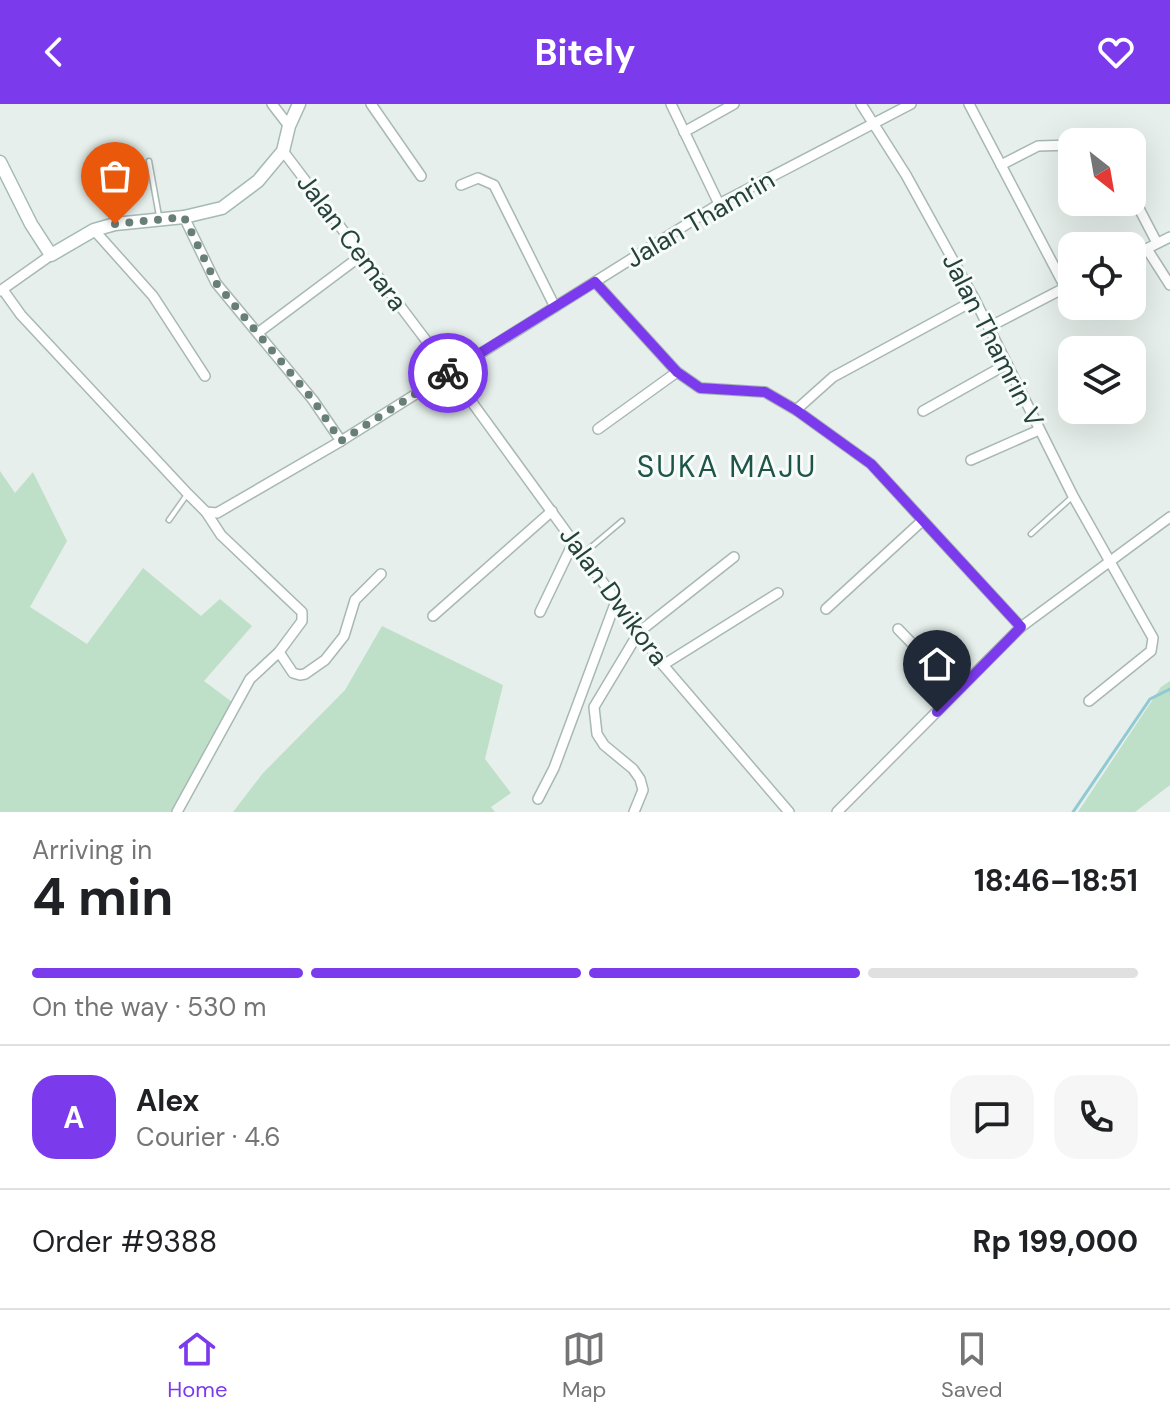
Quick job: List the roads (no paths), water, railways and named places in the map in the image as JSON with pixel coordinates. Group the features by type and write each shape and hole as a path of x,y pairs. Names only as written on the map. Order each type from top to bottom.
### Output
{"street":[{"path":"272,104 289,126"},
{"name":"Jalan Cemara","path":"1,290 94,230 115,224 184,217 222,208 258,181 283,151 299,104"},
{"path":"371,104 421,176"},
{"path":"671,104 719,204"},
{"path":"684,132 734,104"},
{"name":"Jalan Thamrin V","path":"861,104 906,175 975,300 1073,496 1153,638 1153,647 1089,701"},
{"path":"969,104 1058,266"},
{"name":"Jalan Thamrin","path":"206,512 217,513 341,441 719,204 906,105"},
{"path":"1001,165 1038,146 1058,145"},
{"name":"Jalan Cemara","path":"283,151 450,372"},
{"path":"0,162 31,224 51,255"},
{"path":"461,185 478,178 494,185 555,307"},
{"path":"1143,216 1157,243"},
{"path":"184,217 216,283 313,400 341,441"},
{"path":"94,230 153,296 205,376"},
{"path":"1170,237 1147,249 1170,285"},
{"path":"259,332 362,255"},
{"path":"595,282 677,372 700,388 765,392 796,410 871,464 1021,627"},
{"path":"1,290 206,512 221,535 302,612 302,621 279,652 250,679 177,812"},
{"path":"989,327 1058,292"},
{"path":"796,410 833,377 975,300"},
{"path":"923,411 1007,364"},
{"name":"Jalan Dwikora","path":"450,372 663,665 789,812"},
{"path":"598,429 677,372"},
{"path":"971,460 1039,430"},
{"path":"433,616 552,511"},
{"path":"837,812 1021,627 1170,517"},
{"path":"826,609 922,521"},
{"path":"540,612 574,541"},
{"path":"634,812 643,790 640,779 633,769 604,745 597,734 594,707 639,632 734,557"},
{"path":"279,652 293,673 300,675 325,660 344,636 355,600 381,574"},
{"path":"663,665 778,593"},
{"path":"538,799 554,768 616,601"},
{"path":"898,629 957,690"}],"lane":[{"path":"149,161 159,219"},
{"path":"169,520 188,494"},
{"path":"1031,534 1073,496"},
{"path":"583,554 622,521"}],"waterway":[{"path":"1073,812 1150,699 1170,689"}],"district":[{"name":"SUKA MAJU","path":"727,467"}]}
